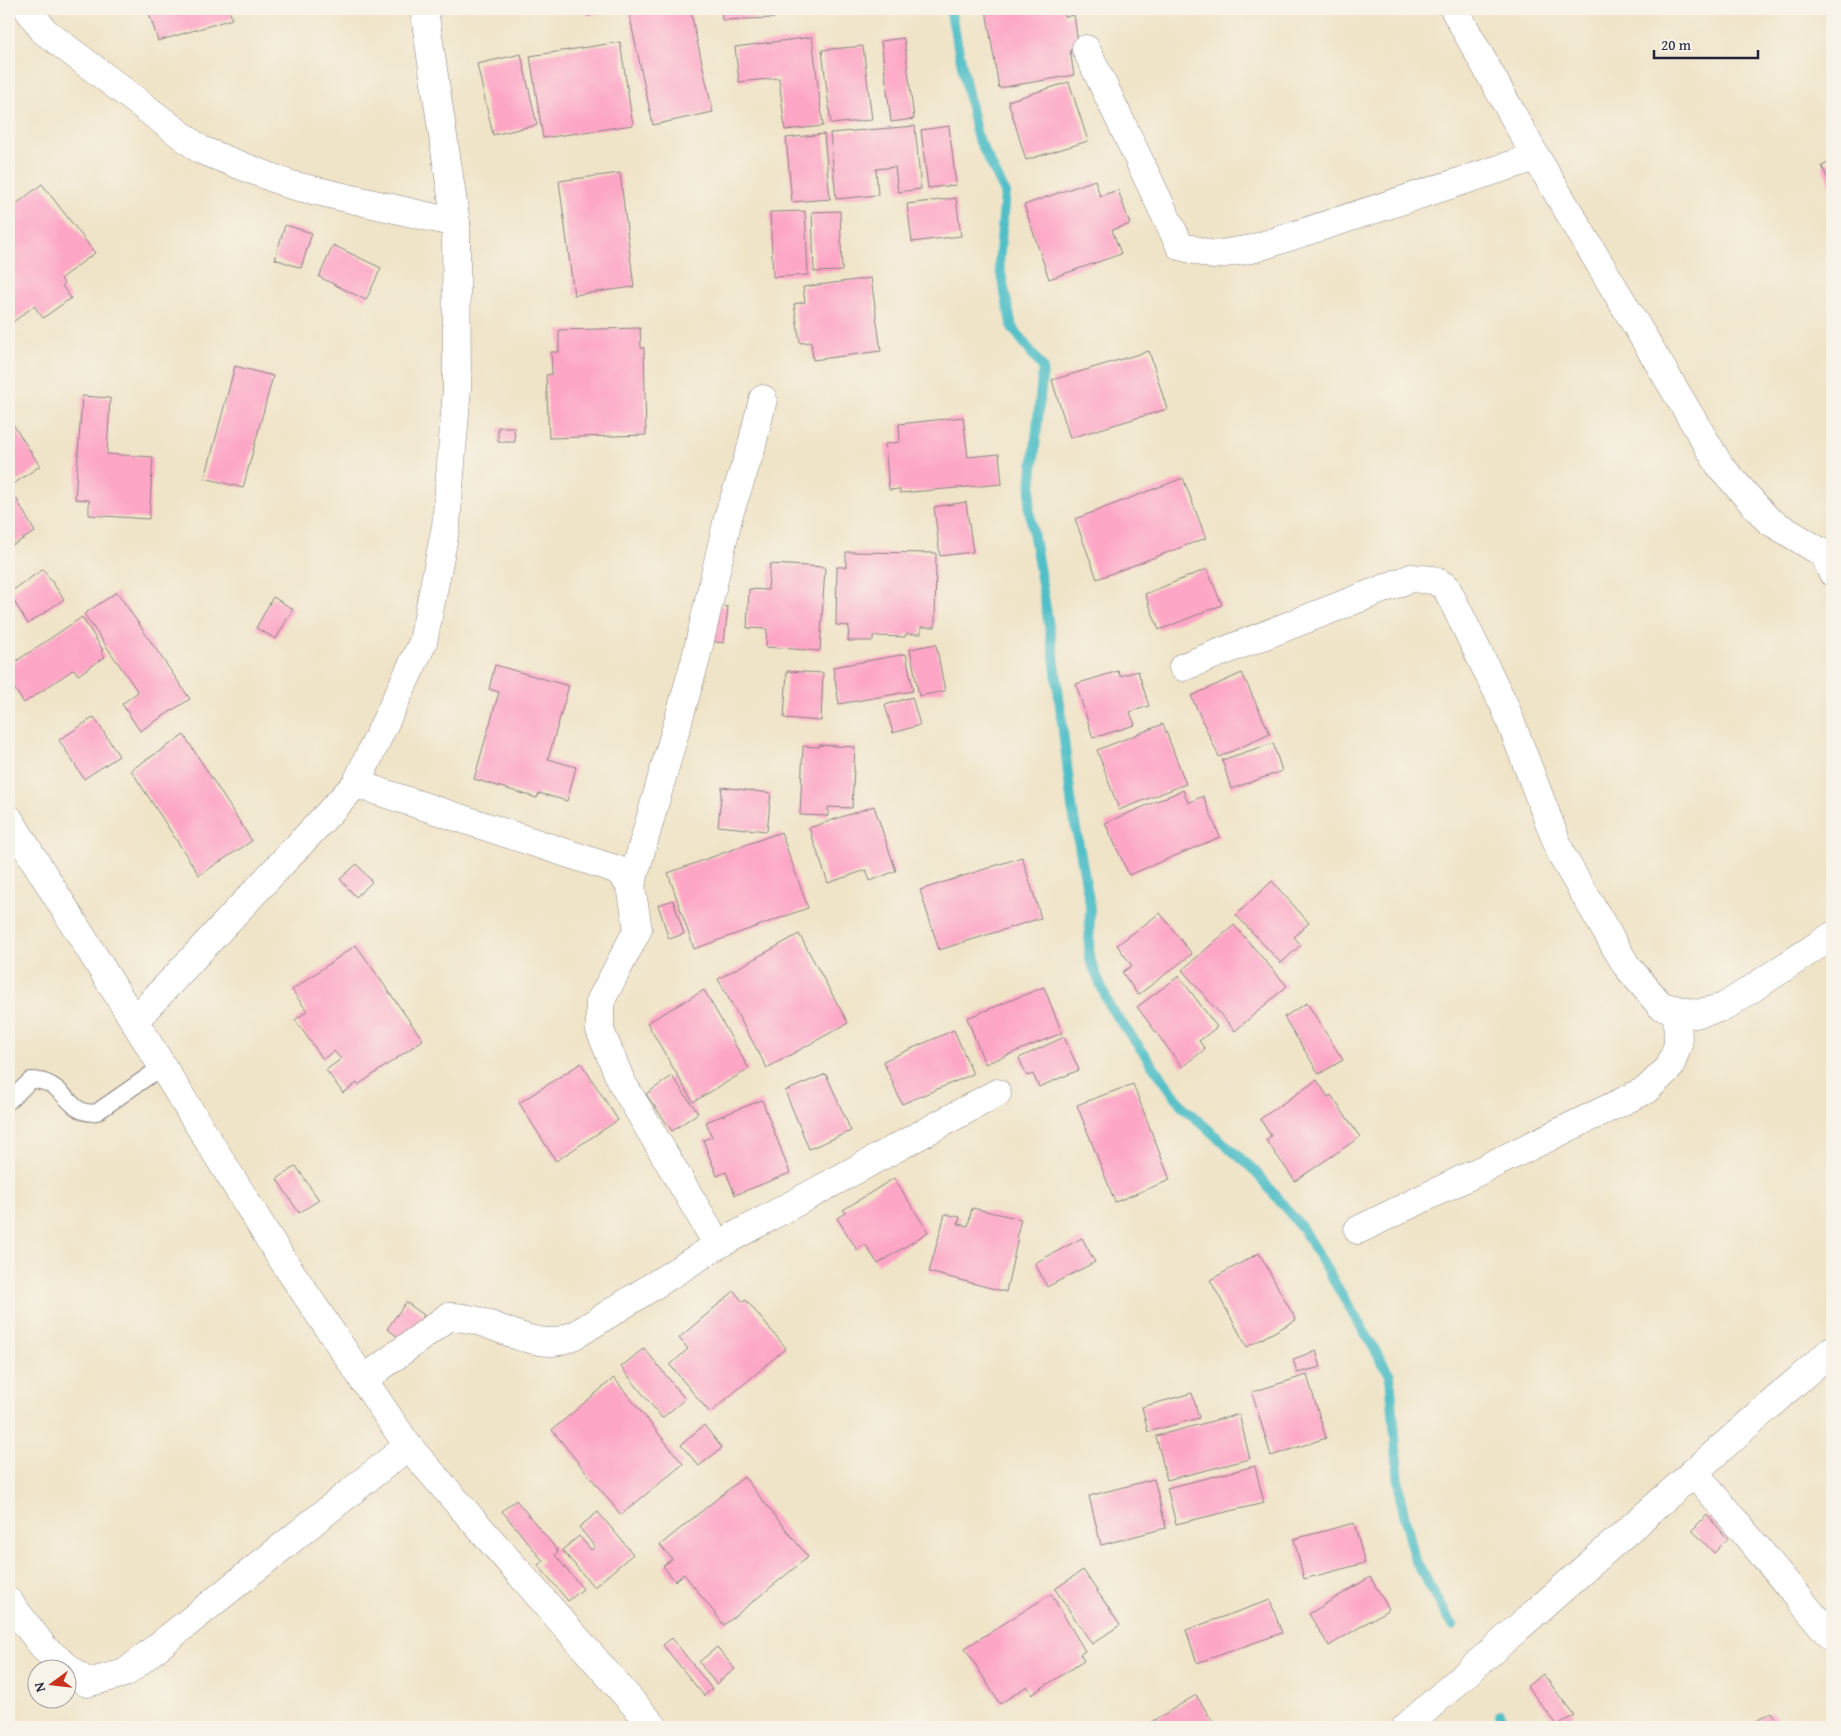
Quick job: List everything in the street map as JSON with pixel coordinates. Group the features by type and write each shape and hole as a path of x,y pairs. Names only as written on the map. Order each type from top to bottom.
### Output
{"street":[{"path":"28,9 44,31 201,150 291,185 456,223"},
{"path":"135,1020 356,784 423,642 446,526 457,388 456,223 424,9"},
{"path":"1454,9 1536,157 1720,466 1768,520 1829,558"},
{"path":"1086,49 1180,246 1212,255 1252,249 1536,157"},
{"path":"718,1245 621,1081 600,1030 600,1002 638,929 631,886 696,662 729,514 751,448 763,399"},
{"path":"1183,667 1412,578 1433,580 1446,587 1505,707 1562,856 1626,965 1661,1006 1696,1014 1724,1007 1832,936"},
{"path":"356,784 618,870 631,886"},
{"path":"9,819 278,1253 408,1446 654,1727"},
{"path":"1358,1230 1646,1090 1670,1067 1678,1044 1677,1010"},
{"path":"363,1380 448,1317 463,1316 521,1338 556,1342 576,1334 718,1245 997,1093"},
{"path":"1406,1727 1693,1471 1832,1350"},
{"path":"9,1602 45,1649 87,1683 125,1674 408,1446"},
{"path":"1693,1471 1832,1638"}],"lane":[{"path":"9,1101 31,1080 44,1080 55,1086 78,1110 88,1114 97,1112 163,1066"}],"building":[{"path":"138,9 229,9 232,19 158,41 148,10 139,13"},
{"path":"586,9 613,9 588,16"},
{"path":"628,9 690,9 713,112 653,125"},
{"path":"721,9 773,9 774,18 722,20"},
{"path":"1063,9 1065,17 1074,15 1079,49 1070,50 1074,75 999,88 986,10"},
{"path":"812,37 823,126 785,130 779,78 739,82 735,47"},
{"path":"904,38 914,119 891,122 881,41"},
{"path":"620,42 633,125 543,138 530,56"},
{"path":"863,46 872,120 831,124 822,50"},
{"path":"521,54 537,125 493,135 477,64"},
{"path":"1069,82 1088,141 1026,160 1008,101"},
{"path":"915,126 921,189 898,192 895,167 876,169 878,195 836,199 830,133"},
{"path":"949,126 956,185 928,188 921,130"},
{"path":"824,134 830,199 792,202 786,138"},
{"path":"1832,161 1832,188 1822,166"},
{"path":"620,173 634,287 574,295 559,181"},
{"path":"1095,180 1100,196 1118,190 1130,224 1112,230 1121,254 1049,279 1024,205"},
{"path":"42,184 95,253 61,278 64,284 62,286 71,298 43,318 34,306 9,325 9,205 11,208"},
{"path":"956,198 961,236 912,242 907,204"},
{"path":"805,211 808,275 773,277 770,212"},
{"path":"840,211 842,271 814,272 812,212"},
{"path":"285,225 312,233 301,268 275,259"},
{"path":"333,245 381,268 366,300 319,277"},
{"path":"871,278 881,351 813,360 811,342 800,343 794,304 805,302 803,287"},
{"path":"640,328 641,348 644,348 646,435 549,438 546,375 552,374 551,352 559,352 559,330"},
{"path":"1149,351 1167,409 1070,438 1052,380"},
{"path":"235,366 273,376 243,488 205,478"},
{"path":"82,396 110,398 107,454 153,457 149,519 89,515 89,500 75,499"},
{"path":"963,417 968,457 999,454 1002,484 900,493 899,489 889,490 885,444 900,442 899,424"},
{"path":"9,418 40,466 9,487"},
{"path":"498,427 514,427 515,442 498,442"},
{"path":"1183,478 1206,538 1097,579 1075,519"},
{"path":"16,498 35,532 9,547 9,502"},
{"path":"966,502 973,552 940,556 934,507"},
{"path":"846,552 936,553 935,627 921,627 921,634 906,634 905,637 873,636 873,641 848,641 849,626 836,625 837,567 846,567"},
{"path":"770,564 825,567 820,651 766,647 767,629 747,628 749,589 768,590"},
{"path":"43,569 64,599 28,624 9,593"},
{"path":"1207,569 1222,605 1159,630 1145,594"},
{"path":"117,592 190,699 140,731 122,704 138,692 84,614"},
{"path":"273,597 293,609 276,639 256,628"},
{"path":"713,605 728,607 724,643 709,641"},
{"path":"82,617 103,650 101,651 105,657 78,675 74,669 24,703 9,681 9,666"},
{"path":"936,644 945,691 919,696 910,649"},
{"path":"906,654 913,691 839,704 833,667"},
{"path":"495,665 569,686 548,759 576,767 567,801 539,793 537,798 474,779 499,692 489,689"},
{"path":"787,671 823,673 821,721 784,718"},
{"path":"1118,671 1120,676 1138,671 1149,706 1130,712 1135,725 1093,738 1076,684"},
{"path":"1242,673 1270,734 1219,757 1191,696"},
{"path":"912,697 920,725 893,733 885,705"},
{"path":"94,717 119,756 84,779 59,740"},
{"path":"1163,724 1186,784 1119,810 1097,750"},
{"path":"184,735 252,841 199,875 131,770"},
{"path":"1273,743 1282,771 1231,789 1222,760"},
{"path":"819,745 855,747 852,808 828,807 828,816 800,815 803,746 819,747"},
{"path":"722,787 771,793 767,831 718,826"},
{"path":"1183,790 1188,803 1203,796 1220,837 1129,875 1105,823"},
{"path":"874,806 896,871 870,881 866,870 828,883 809,828"},
{"path":"781,832 808,908 694,949 668,873"},
{"path":"1022,857 1041,918 939,950 920,890"},
{"path":"357,864 372,882 356,897 340,879"},
{"path":"1272,881 1309,923 1294,937 1301,945 1281,963 1236,915"},
{"path":"673,900 684,934 669,939 658,905"},
{"path":"1160,913 1192,954 1138,995 1122,972 1132,966 1117,945"},
{"path":"1234,925 1287,986 1235,1031 1182,970"},
{"path":"799,934 848,1023 767,1068 718,979"},
{"path":"356,945 423,1040 358,1085 357,1083 343,1093 326,1070 341,1059 334,1051 323,1059 295,1020 307,1011 292,990"},
{"path":"1179,976 1217,1027 1199,1041 1205,1049 1182,1067 1137,1007"},
{"path":"1044,987 1062,1033 985,1064 967,1018"},
{"path":"704,990 749,1069 693,1102 647,1023"},
{"path":"1307,1003 1343,1060 1319,1074 1284,1017"},
{"path":"954,1030 973,1074 902,1104 883,1061"},
{"path":"1064,1037 1079,1070 1039,1087 1033,1074 1027,1076 1019,1058"},
{"path":"581,1063 618,1120 556,1161 519,1103"},
{"path":"826,1074 851,1131 809,1149 785,1091"},
{"path":"672,1076 698,1113 672,1131 646,1094"},
{"path":"1317,1080 1328,1097 1331,1095 1360,1137 1295,1181 1266,1140 1271,1136 1260,1119"},
{"path":"1133,1084 1170,1180 1115,1202 1077,1105"},
{"path":"762,1100 790,1173 735,1195 726,1172 717,1176 703,1140 712,1137 706,1122"},
{"path":"296,1166 319,1200 299,1213 277,1179"},
{"path":"894,1178 928,1232 878,1264 865,1244 857,1250 837,1218 845,1213 843,1210"},
{"path":"972,1208 1021,1219 1006,1292 929,1272 945,1214 960,1217 958,1224 968,1226"},
{"path":"1082,1238 1095,1262 1047,1287 1035,1263"},
{"path":"1259,1253 1296,1320 1247,1347 1210,1280"},
{"path":"734,1291 743,1302 746,1300 786,1348 710,1413 670,1365 688,1349 679,1338"},
{"path":"406,1302 424,1315 405,1342 387,1329"},
{"path":"644,1348 685,1399 662,1418 621,1367"},
{"path":"1316,1351 1321,1367 1297,1373 1293,1359"},
{"path":"1307,1375 1326,1438 1271,1456 1252,1392"},
{"path":"614,1378 683,1464 621,1515 552,1430"},
{"path":"1192,1393 1199,1418 1148,1432 1142,1407"},
{"path":"1239,1414 1250,1459 1167,1480 1156,1436"},
{"path":"704,1425 722,1448 699,1466 681,1445"},
{"path":"1255,1466 1264,1503 1176,1524 1167,1488"},
{"path":"744,1477 808,1557 724,1625 684,1574 675,1581 663,1566 672,1559 660,1545"},
{"path":"1154,1479 1166,1528 1101,1545 1089,1496"},
{"path":"516,1500 558,1551 555,1555 583,1589 568,1601 538,1565 543,1561 502,1511"},
{"path":"598,1512 633,1554 594,1587 562,1550 579,1536 591,1550 595,1547 579,1527"},
{"path":"1707,1515 1728,1539 1714,1553 1692,1530"},
{"path":"1354,1523 1365,1563 1304,1579 1294,1539"},
{"path":"1083,1570 1120,1625 1092,1644 1055,1589"},
{"path":"1370,1577 1389,1609 1329,1646 1309,1614"},
{"path":"1051,1594 1085,1651 1080,1654 1084,1661 1032,1694 1027,1686 1000,1704 965,1648"},
{"path":"1270,1600 1282,1633 1197,1663 1186,1630"},
{"path":"672,1638 712,1689 704,1696 663,1645"},
{"path":"717,1647 735,1669 716,1684 699,1662"},
{"path":"1543,1674 1574,1715 1558,1726 1527,1686"},
{"path":"1196,1695 1216,1727 1143,1727"},
{"path":"1771,1712 1781,1727 1747,1727"},
{"path":"9,1721 24,1727 9,1727"}],"waterway":[{"path":"950,9 977,136 1005,192 999,264 1012,327 1043,368 1029,508 1054,655 1072,807 1090,905 1089,957 1110,1007 1183,1107 1254,1170 1302,1228 1390,1375 1400,1497 1415,1560 1453,1626"},
{"path":"1500,1714 1507,1727"}]}
